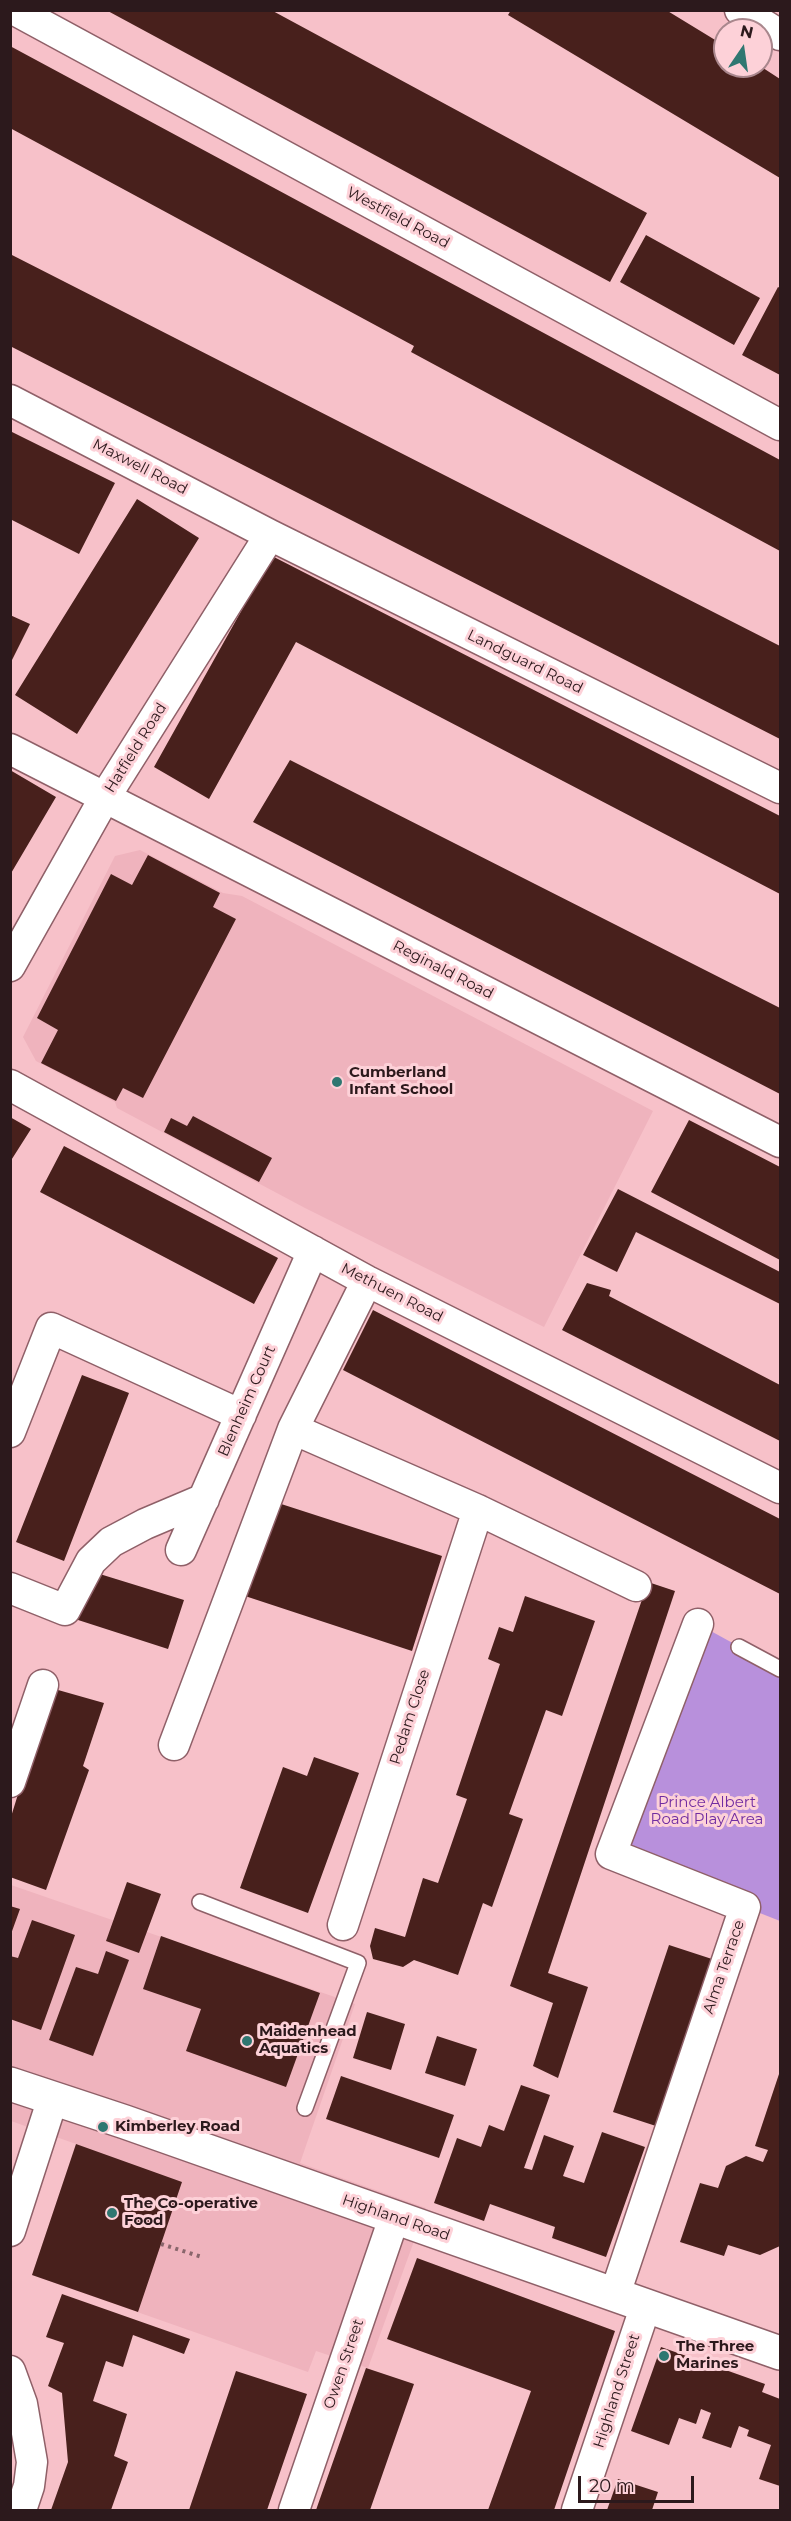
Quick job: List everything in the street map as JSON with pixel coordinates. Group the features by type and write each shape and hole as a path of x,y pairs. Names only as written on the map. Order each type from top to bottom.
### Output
{"main road":[{"name":"Highland Road","path":"10,2084 780,2353"}],"street":[{"name":"Westfield Road","path":"15,10 780,425"},
{"path":"740,10 780,35"},
{"name":"Maxwell Road","path":"10,400 270,535"},
{"name":"Landguard Road","path":"270,535 780,788"},
{"name":"Hatfield Road","path":"10,966 105,797 270,535"},
{"name":"Reginald Road","path":"10,749 780,1142"},
{"name":"Methuen Road","path":"10,1085 367,1281 780,1488"},
{"name":"Blenheim Court","path":"181,1550 313,1251"},
{"path":"174,1745 293,1428 367,1281"},
{"path":"10,1432 51,1328 241,1415"},
{"path":"293,1428 478,1510 636,1586"},
{"path":"10,1588 65,1610 91,1561 111,1542 145,1524 204,1499"},
{"name":"Pedam Close","path":"343,1925 478,1510"},
{"name":"Alma Terrace","path":"615,2294 745,1907 611,1854 698,1624"},
{"path":"10,1782 43,1685"},
{"path":"10,2231 53,2098"},
{"name":"Owen Street","path":"294,2511 394,2218"},
{"name":"Highland Street","path":"577,2511 646,2305"},
{"path":"10,2371 22,2404 32,2463 29,2486 21,2511"}],"lane":[{"path":"740,1647 780,1669"},
{"path":"200,1902 358,1963 305,2108"},
{"path":"333,1953 343,1925"}],"path":[{"path":"161,2244 202,2257"}],"shaded area":[{"name":"Cumberland Infant School","path":"140,850 223,893 242,896 653,1111 544,1327 305,1208 117,1108 115,1102 36,1061 23,1037 115,856"},
{"path":"11,1885 355,2004 300,2163 426,2208 368,2368 316,2351 308,2372 32,2275 76,2144 11,2121"}],"green space":[{"name":"Prince Albert Road Play Area","path":"698,1624 780,1669 780,1921 611,1854"}],"building":[{"path":"106,10 271,10 647,213 610,282"},
{"path":"511,10 666,10 713,39 713,78 773,78 773,74 780,79 780,178 508,15"},
{"path":"10,46 780,460 780,551 411,352 414,346 10,128"},
{"path":"646,235 760,298 734,345 620,282"},
{"path":"10,254 780,646 780,739 10,346"},
{"path":"778,287 780,288 780,375 742,355"},
{"path":"10,431 115,483 79,554 10,519"},
{"path":"137,499 199,538 77,734 15,695"},
{"path":"272,556 780,816 780,894 296,642 209,799 154,767"},
{"path":"10,615 30,624 10,664"},
{"path":"290,760 780,1008 780,1094 253,822"},
{"path":"10,770 56,797 10,875"},
{"path":"148,855 220,893 213,907 236,919 143,1098 123,1088 116,1101 41,1063 58,1030 37,1018 111,874 132,885"},
{"path":"193,1116 272,1158 259,1182 164,1132 171,1118 187,1126"},
{"path":"10,1117 31,1129 10,1162"},
{"path":"689,1120 780,1167 780,1260 651,1192"},
{"path":"64,1146 278,1258 254,1304 40,1192"},
{"path":"618,1189 780,1272 780,1304 636,1232 617,1272 583,1255"},
{"path":"587,1283 611,1290 609,1296 780,1385 780,1441 562,1330"},
{"path":"373,1310 780,1519 780,1594 343,1370"},
{"path":"82,1375 129,1393 64,1561 16,1542"},
{"path":"275,1502 442,1556 412,1651 245,1596"},
{"path":"90,1571 184,1600 168,1649 75,1619"},
{"path":"648,1582 675,1591 548,1973 588,1987 558,2078 533,2066 553,2003 510,1986"},
{"path":"525,1596 595,1621 562,1716 546,1710 509,1814 523,1819 492,1907 483,1903 458,1975 414,1960 403,1967 373,1959 370,1946 375,1928 405,1937 423,1878 438,1883 467,1799 456,1795 500,1664 488,1659 499,1627 513,1632"},
{"path":"51,1688 104,1703 83,1766 89,1770 46,1890 10,1877 10,1820"},
{"path":"314,1757 359,1773 308,1913 240,1888 283,1767 307,1776"},
{"path":"127,1882 161,1894 139,1953 106,1941"},
{"path":"10,1906 20,1909 11,1934 10,1934"},
{"path":"32,1920 75,1935 41,2030 10,2019 10,1956 18,1958"},
{"path":"161,1936 320,1993 286,2087 186,2051 201,2009 143,1989"},
{"path":"669,1945 715,1960 659,2127 613,2112"},
{"path":"106,1951 129,1960 93,2056 49,2040 76,1967 98,1974"},
{"path":"367,2012 405,2024 391,2070 353,2058"},
{"path":"437,2036 477,2049 465,2086 425,2073"},
{"path":"780,2071 780,2246 760,2255 728,2245 724,2256 680,2242 700,2183 718,2188 726,2166 746,2156 763,2162 768,2150 755,2146"},
{"path":"341,2076 454,2115 439,2158 326,2119"},
{"path":"521,2085 550,2095 524,2168 532,2170 544,2135 574,2146 563,2176 584,2183 602,2132 645,2147 606,2257 552,2238 555,2227 490,2204 484,2221 434,2203 457,2138 481,2147 489,2125 504,2131"},
{"name":"The Co-operative Food","path":"76,2144 182,2182 138,2312 32,2275"},
{"path":"417,2258 615,2331 554,2510 488,2510 531,2391 387,2339"},
{"path":"62,2294 190,2339 184,2354 133,2335 123,2367 106,2361 93,2401 127,2414 114,2456 128,2462 111,2510 51,2510 68,2462 62,2393 48,2386 64,2343 46,2337"},
{"path":"661,2347 765,2384 762,2392 780,2399 780,2486 759,2479 771,2445 747,2436 749,2430 739,2426 731,2448 702,2438 711,2413 701,2409 696,2424 679,2418 669,2445 631,2431"},
{"path":"366,2368 414,2384 370,2510 316,2510"},
{"path":"236,2371 307,2394 267,2510 189,2510"},
{"path":"618,2479 658,2492 652,2510 607,2510"}],"place":[{"name":"Cumberland Infant School","path":"337,1082"},
{"name":"Maidenhead Aquatics","path":"247,2041"},
{"name":"Kimberley Road","path":"103,2127"},
{"name":"The Co-operative Food","path":"112,2213"},
{"name":"The Three Marines","path":"664,2356"}]}
